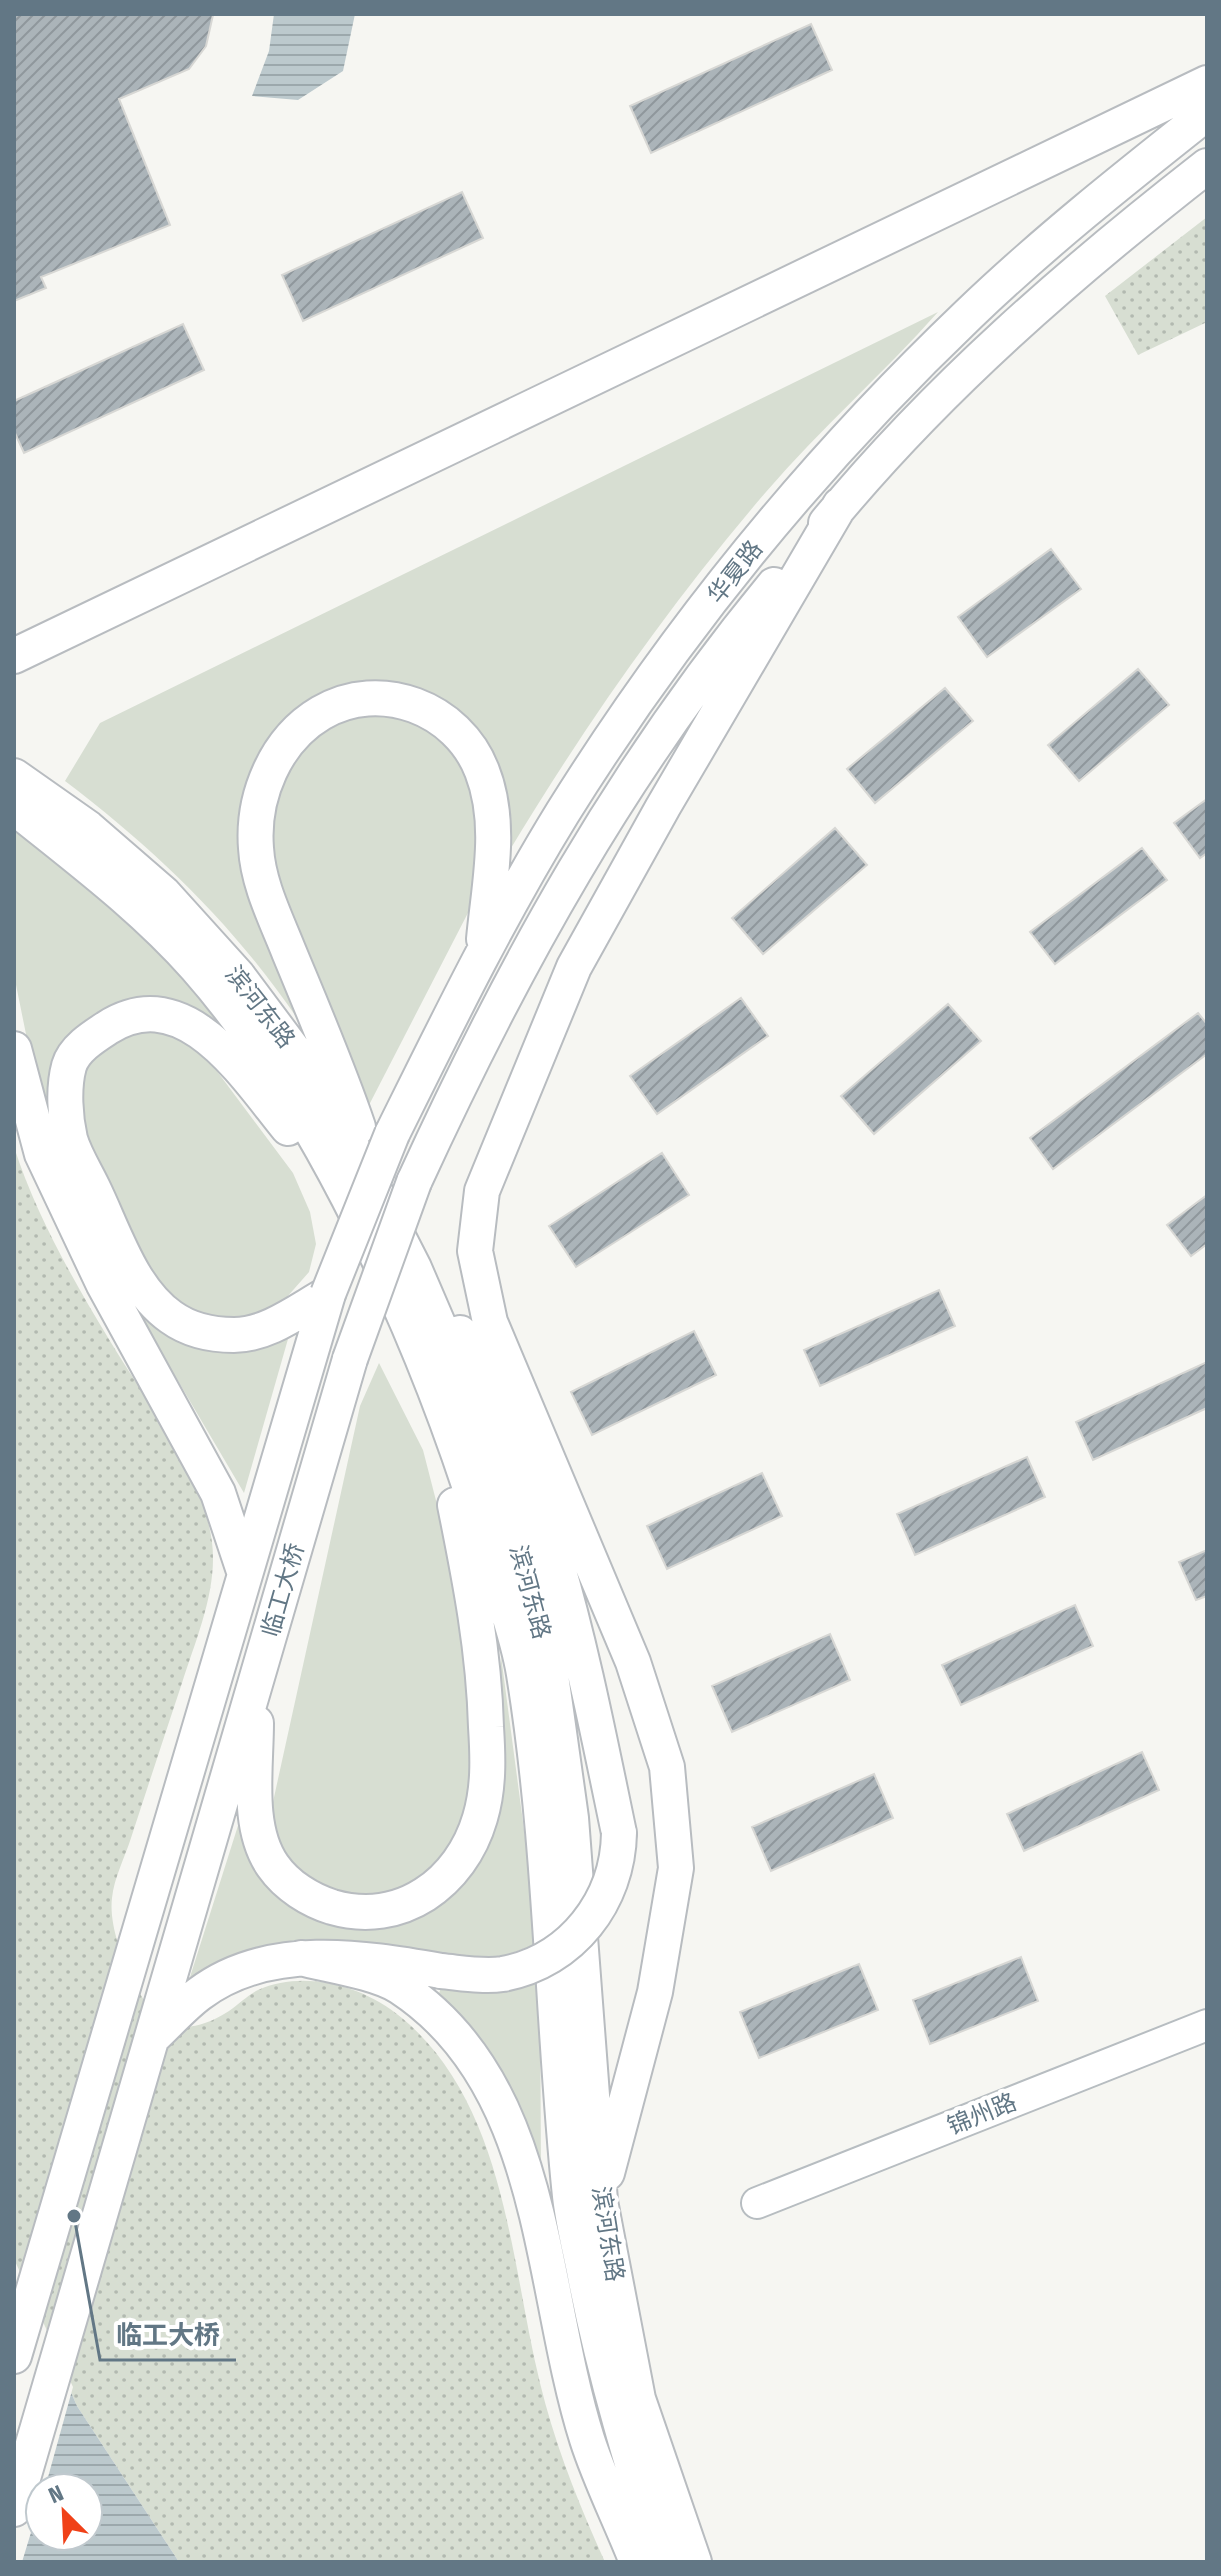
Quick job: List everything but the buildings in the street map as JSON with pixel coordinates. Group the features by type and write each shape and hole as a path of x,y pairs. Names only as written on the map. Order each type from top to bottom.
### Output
{"main road":[{"path":"14,656 1207,83"},
{"name":"华夏路","path":"392,1134 483,951 572,800 653,679 751,550 856,429 969,315 1088,207 1207,113"},
{"name":"华夏路","path":"414,1182 481,1036 558,895 612,808 738,629 840,505 928,411 1020,321 1117,236 1207,166"},
{"path":"600,2201 655,1992 676,1868 667,1767 633,1662 490,1322 475,1251 482,1191 574,967 663,807 840,505"},
{"path":"388,1214 351,1104 269,901 256,847 259,805 277,757 296,733 321,713 349,702 405,701 432,711 471,750 482,771 491,804 494,838 483,951"},
{"name":"滨河东路","path":"14,776 88,828 163,893 238,976 297,1055 345,1133 388,1214 414,1268 480,1433 515,1538 550,1668 571,1818 600,2201 638,2399 694,2562"},
{"name":"滨河东路","path":"14,807 124,895 195,967 256,1043 350,1205 431,1383 481,1519 523,1670 547,1868 570,2200 592,2309 628,2452 663,2562"},
{"path":"328,1294 260,1332 236,1335 188,1328 168,1316 135,1274 71,1141 66,1105 69,1064 87,1041 123,1018 164,1016 203,1031 226,1053 350,1205"},
{"path":"14,1049 42,1154 103,1283 218,1493 244,1571"},
{"name":"临工大桥","path":"14,2356 147,1897 328,1294 392,1134"},
{"name":"临工大桥","path":"14,2509 350,1359 414,1182"},
{"path":"154,2036 199,1994 233,1974 265,1963 301,1958 383,1961 441,1971 503,1974 532,1966 554,1955 599,1909 614,1872 619,1833 582,1660 548,1532 520,1454 484,1373 448,1312 414,1268"},
{"path":"256,1682 256,1814 261,1841 273,1866 293,1887 319,1903 349,1912 382,1912 417,1902 445,1881 469,1851 481,1816 488,1777 484,1658 431,1383"},
{"path":"301,1958 396,1984 416,1999 452,2031 502,2109 525,2172 587,2438 637,2562"}],"street":[{"name":"锦州路","path":"757,2203 1207,2025"}],"shaded area":[{"path":"274,14 355,14 343,71 298,100 252,96 269,51"},
{"path":"1207,217 1207,322 1138,355 1105,296"},
{"path":"938,312 787,469 730,535 662,622 598,712 508,853 497,772 390,688 255,771 299,1021 248,953 192,891 99,807 65,781 100,723"},
{"path":"373,712 399,716 444,737 464,766 475,793 481,835 471,907 368,1107 323,1007 270,854 279,783 295,753 317,736 349,719"},
{"path":"14,827 108,903 192,987 246,1047 120,1005 89,1021 79,1032 65,1057 50,1103 41,1108 14,975"},
{"path":"128,1029 190,1035 293,1173 310,1212 316,1244 309,1272 287,1297 262,1315 242,1322 194,1315 147,1274 90,1156 77,1089 92,1054"},
{"path":"14,1147 44,1222 69,1271 185,1463 206,1515 212,1542 212,1578 204,1614 113,1890 114,1928 127,1968 149,2007 170,2024 196,2026 229,2011 258,1990 276,1984 314,1981 352,1990 387,2007 437,2054 463,2095 499,2187 546,2406 568,2474 605,2562 179,2562 77,2406 14,2263"},
{"path":"128,1296 262,1347 288,1339 244,1493"},
{"path":"379,1363 423,1450 458,1586 474,1760 466,1823 425,1882 362,1901 299,1878 272,1835 271,1811 360,1406"},
{"path":"501,1656 539,1943 501,1957 468,1959 238,1955 190,1977 242,1813 277,1891 442,1899 499,1719"},
{"path":"540,1979 541,2176 511,2103 488,2058 457,2016 438,1997 441,1987 491,1992"},
{"path":"14,2263 77,2406 179,2562 14,2562"}],"pier":[{"path":"14,2259 73,2387 49,2472 24,2472 25,2552 22,2562 14,2562"}],"place":[{"name":"临工大桥","path":"74,2216"}]}
